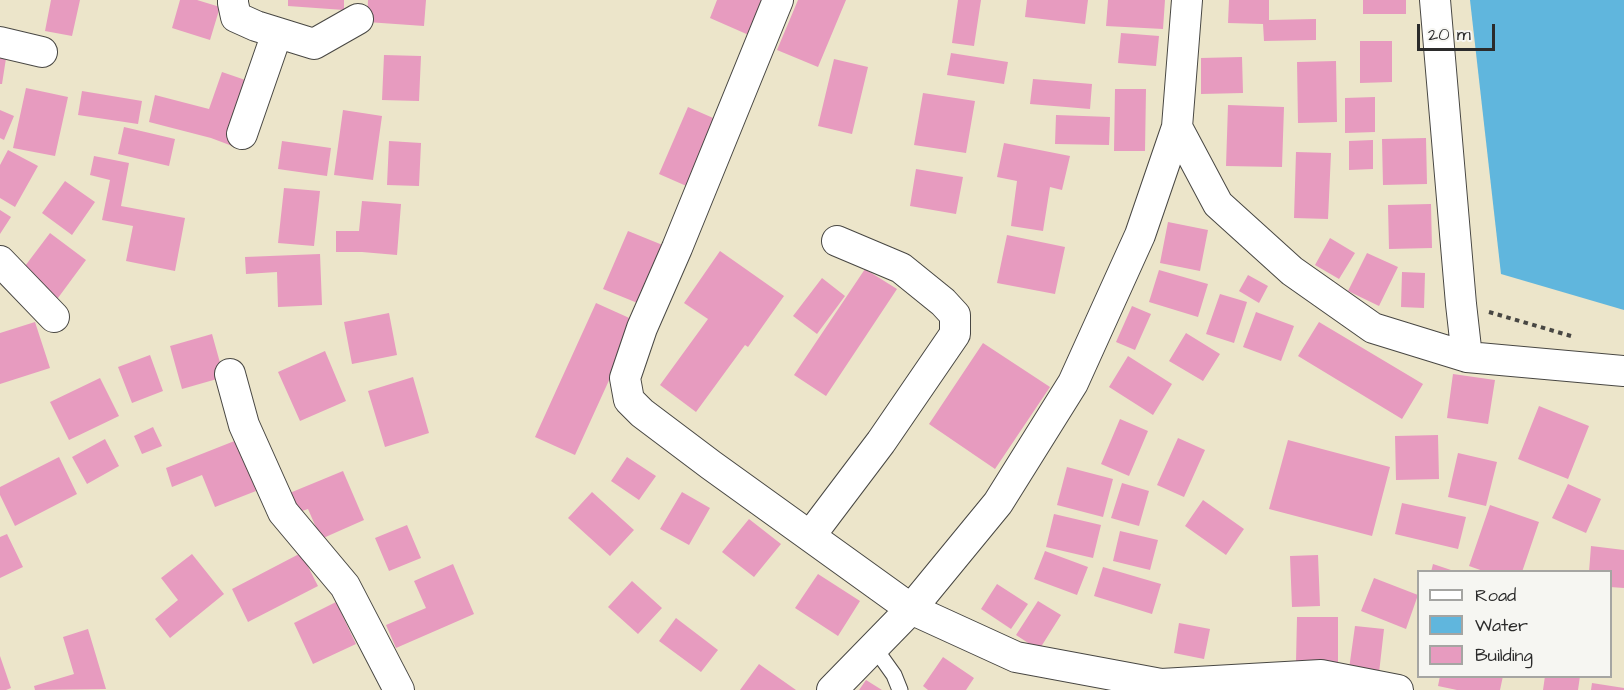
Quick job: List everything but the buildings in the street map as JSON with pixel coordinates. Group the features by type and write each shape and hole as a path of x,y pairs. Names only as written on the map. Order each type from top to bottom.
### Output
{"street":[{"path":"233,0 236,17 256,26 314,44 358,19"},
{"path":"778,0 642,328 625,378 629,400 642,413 911,609 1016,657 1161,684 1321,675 1398,690"},
{"path":"832,690 911,609 998,503 1073,383 1140,235 1177,128 1187,0"},
{"path":"1435,0 1467,357"},
{"path":"242,134 277,33"},
{"path":"0,42 42,52"},
{"path":"1177,128 1218,204 1292,271 1372,328 1467,357 1624,371"},
{"path":"810,536 881,442 956,333 955,315 943,302 901,268 837,241"},
{"path":"0,261 54,317"},
{"path":"230,374 244,425 283,512 345,586 399,690"}],"lane":[{"path":"874,647 894,675 900,690"}],"path":[{"path":"1461,304 1581,339"}],"water":[{"path":"1470,0 1624,0 1624,310 1501,274"}]}
